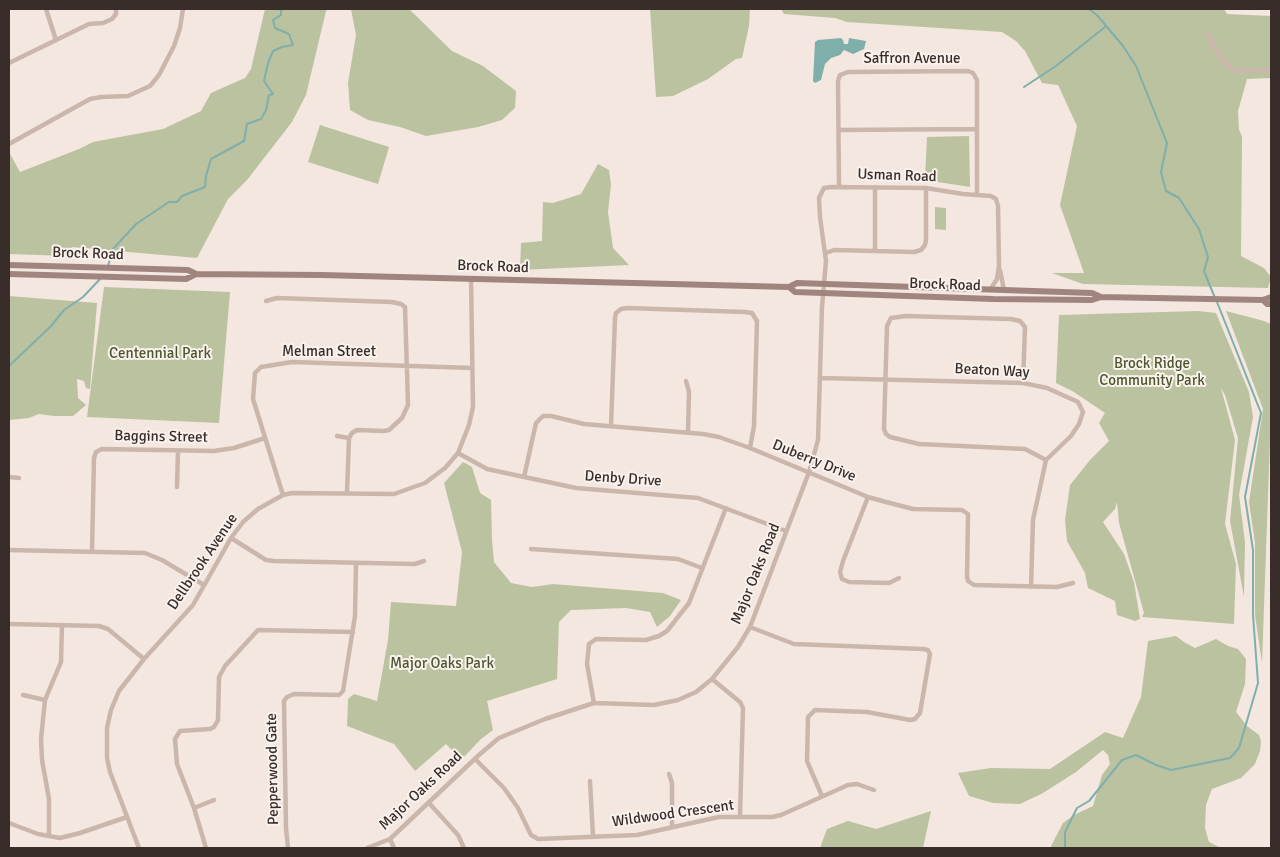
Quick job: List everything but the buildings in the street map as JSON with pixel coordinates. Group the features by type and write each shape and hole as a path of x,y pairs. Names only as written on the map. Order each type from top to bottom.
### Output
{"main road":[{"name":"Brock Road","path":"9,265 188,270 196,274 321,275 789,287 797,283 1092,293 1101,297"},
{"name":"Brock Road","path":"9,274 186,279 196,274"},
{"name":"Brock Road","path":"789,287 795,292 994,299 1092,300 1101,297 1263,300 1271,297"},
{"path":"994,299 1004,290"},
{"name":"Brock Road","path":"1263,300 1267,304 1271,304"}],"street":[{"path":"46,9 56,40"},
{"path":"9,63 89,24 103,23 112,19 116,14 116,9"},
{"path":"9,144 90,100 101,97 128,96 150,86 159,75 174,46 180,28 183,9"},
{"path":"1208,34 1220,57 1233,71 1271,70"},
{"name":"Saffron Avenue","path":"839,187 838,81 840,75 848,72 970,72 976,76 977,80 977,194"},
{"path":"839,130 977,129"},
{"path":"876,187 876,251"},
{"name":"Usman Road","path":"826,253 821,230 819,198 824,188 926,188 991,196 997,202 999,266 1004,290"},
{"path":"826,253 834,250 914,252 921,250 926,240 926,188"},
{"name":"Major Oaks Road","path":"368,848 390,839 499,738 545,719 594,703 654,705 666,703 696,692 712,679 738,647 750,627 810,472 818,440 826,253"},
{"name":"Usman Road","path":"990,290 996,279 999,266"},
{"name":"Dellbrook Avenue","path":"139,848 110,772 107,758 107,728 111,710 119,691 144,659 193,605 231,538 250,515 284,495 295,493 394,494 425,483 445,468 458,453 474,407 471,279"},
{"path":"266,301 277,298 392,302 405,307 408,405 402,418 389,430 357,430 349,438 347,493"},
{"path":"611,426 616,312 627,308 752,313 757,321 754,426 750,448"},
{"path":"1023,383 1025,327 1020,321 1011,319 906,316 891,318 887,326 884,428 886,434 890,437 919,444 1025,449 1046,460 1034,520 1031,587"},
{"name":"Melman Street","path":"284,495 253,399 255,373 260,367 292,362 472,368"},
{"name":"Beaton Way","path":"820,378 1023,383 1047,388 1078,402 1083,412 1079,424 1071,436 1046,460"},
{"path":"686,381 689,392 688,432"},
{"name":"Duberry Drive","path":"524,477 536,424 543,416 551,416 584,424 688,432 719,437 810,472 868,497 913,509 962,510 968,514 968,581 974,585 1057,587 1073,583"},
{"path":"337,436 349,438"},
{"name":"Baggins Street","path":"92,552 94,458 96,452 102,449 214,451 234,448 265,438"},
{"path":"177,487 178,451"},
{"name":"Denby Drive","path":"458,453 487,469 576,488 692,497 786,531"},
{"path":"9,477 20,478"},
{"path":"868,497 843,561 840,572 842,580 849,582 889,582 899,578"},
{"path":"594,703 587,664 589,644 596,639 646,640 659,636 667,630 689,603 726,508"},
{"path":"231,538 266,560 415,564 424,561"},
{"path":"531,549 678,559 702,568"},
{"path":"9,550 145,553 162,560 204,585"},
{"name":"Pepperwood Gate","path":"288,848 284,701 287,697 294,694 339,695 343,691 355,616 356,563"},
{"path":"9,624 99,626 108,628 144,659"},
{"path":"49,836 49,799 42,760 41,739 45,700 60,662 62,625"},
{"path":"750,627 794,644 923,649 928,650 930,654 920,713 915,719 866,712 815,710 808,717 807,761 822,796"},
{"path":"206,848 194,808 177,764 175,739 180,731 210,729 214,727 218,720 219,677 225,666 258,630 353,632"},
{"path":"712,679 740,702 743,708 740,817"},
{"path":"22,695 45,700"},
{"name":"Wildwood Crescent","path":"475,759 508,794 518,808 531,835 538,839 637,835 720,817 772,817 848,785 857,784 874,790"},
{"path":"670,774 672,783 672,827"},
{"path":"590,781 593,837"},
{"path":"194,808 214,800"},
{"path":"429,803 458,835 464,848"},
{"path":"9,823 60,838 127,816"},
{"path":"390,839 394,848"}],"green space":[{"path":"265,9 329,9 326,11 306,95 292,122 247,180 228,199 197,258 72,247 68,256 9,254 9,152 20,172 93,142 163,129 201,111 211,93 245,78 251,69"},
{"path":"351,9 409,9 452,51 483,66 516,91 515,108 502,120 478,127 426,136 400,127 368,120 350,110 348,83 356,35"},
{"path":"650,9 750,9 749,26 742,58 736,59 708,79 673,96 656,97"},
{"path":"781,9 1224,9 1227,14 1271,16 1271,78 1247,79 1238,111 1239,130 1242,136 1241,256 1264,268 1271,277 1268,288 1083,284 1052,273 1084,273 1060,205 1077,126 1058,85 1042,83 1025,51 1016,41 1002,32 847,22 835,18 784,14"},
{"path":"320,125 389,147 378,184 308,162"},
{"path":"969,136 970,187 925,180 927,137"},
{"path":"598,164 609,170 611,185 608,212 613,248 629,265 520,270 521,243 542,241 543,202 553,203 581,194"},
{"path":"935,207 946,208 946,230 935,229"},
{"name":"Centennial Park","path":"104,287 230,292 219,423 87,417"},
{"path":"9,296 97,303 90,389 86,388 84,381 77,379 78,398 86,405 73,416 39,414 29,418 9,420"},
{"name":"Brock Ridge Community Park","path":"1198,311 1216,313 1249,392 1253,417 1239,495 1245,542 1244,597 1230,521 1238,438 1225,395 1221,388 1235,440 1225,524 1236,564 1234,624 1142,617 1144,613 1119,523 1117,502 1115,509 1103,522 1124,554 1134,582 1140,619 1135,621 1117,615 1115,601 1088,588 1085,573 1067,541 1065,520 1070,485 1090,460 1109,441 1099,423 1105,413 1074,392 1056,383 1059,315"},
{"path":"1226,311 1271,324 1271,412 1262,663 1255,615 1255,543 1249,502 1263,409"},
{"name":"Major Oaks Park","path":"463,462 472,467 480,493 491,500 494,562 511,583 532,587 553,584 663,593 681,600 670,616 657,627 650,612 626,608 571,610 559,622 557,679 487,701 493,730 481,739 461,760 446,744 415,771 394,744 347,726 348,699 354,694 377,701 388,640 391,602 456,606 462,552 444,483"},
{"path":"1176,636 1195,648 1216,639 1238,649 1246,659 1245,684 1236,712 1247,726 1259,735 1261,741 1260,751 1255,764 1241,778 1212,789 1206,805 1205,828 1209,842 1221,848 1050,848 1063,823 1074,815 1093,806 1102,775 1110,764 1108,755 1103,750 1076,772 1043,793 1020,804 993,803 969,796 958,773 991,768 1050,769 1105,732 1123,738 1141,697 1148,641"},
{"path":"931,811 923,848 820,848 827,829 848,821 876,829"}],"water":[{"path":"841,38 844,44 848,44 849,38 866,41 864,49 853,54 844,50 840,55 831,58 825,64 821,80 815,83 813,81 815,42 818,40"}],"waterway":[{"path":"108,266 113,249 136,224 169,202 177,202 182,196 205,187 211,159 244,141 247,124 261,119 266,110 269,95 273,94 264,81 273,51 293,45 289,34 275,28 273,20 281,15 281,9"},
{"path":"1089,9 1097,15 1123,46 1136,66 1167,143 1161,172 1166,191 1179,198 1199,229 1208,257 1204,271 1215,298"},
{"path":"1024,87 1056,66 1105,27"},
{"path":"9,366 51,326 64,310 83,297 101,278"},
{"path":"1065,848 1065,832 1077,808 1089,801 1122,760 1136,755 1171,770 1230,758 1239,748 1258,683 1253,615 1253,550 1245,497 1261,413 1217,302"}]}
